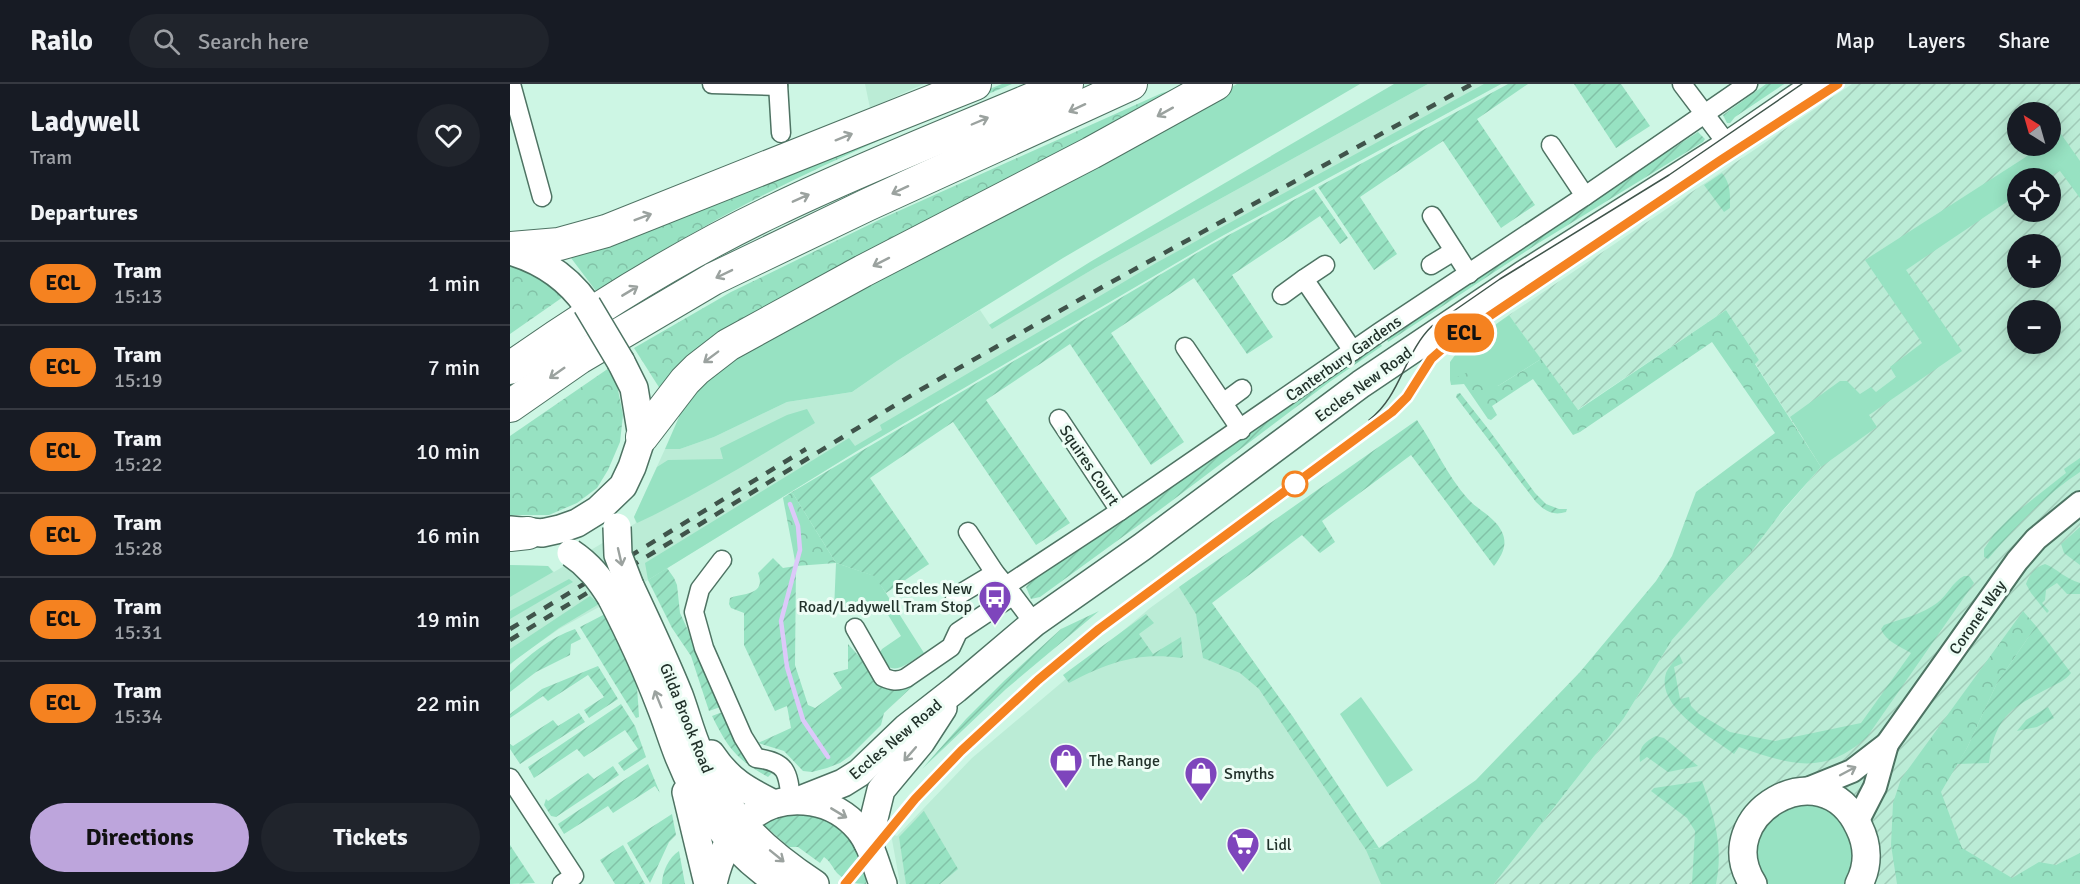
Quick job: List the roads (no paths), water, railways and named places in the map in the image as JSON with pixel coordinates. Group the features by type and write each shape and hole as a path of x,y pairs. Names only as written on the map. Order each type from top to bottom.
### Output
{"highway":[{"path":"510,249 559,244 588,237 975,84"},
{"path":"510,368 556,336 686,256 775,210 1067,84"},
{"path":"510,406 579,358 713,279 867,205 1131,84"},
{"path":"642,437 685,381 710,357 747,334 1091,153 1216,84"}],"main road":[{"name":"Eccles New Road","path":"736,833 761,810 843,783 859,773 906,728 956,689 1034,622 1142,547 1401,356 1523,275 1728,145 1817,84"},
{"path":"510,249 551,270 577,291 621,362 634,388 642,437 623,486 617,527 621,592"},
{"path":"523,533 561,530 587,517 612,498 623,486"},
{"path":"523,533 571,553 621,592"},
{"name":"Gilda Brook Road","path":"621,592 680,699 698,750 736,833 757,867 780,884"},
{"name":"Gilda Brook Road","path":"621,592 646,671 677,754 706,812 815,884"},
{"name":"Eccles New Road","path":"876,869 881,790 921,742 956,689"},
{"path":"680,699 701,731 710,752 724,772 740,786 788,801 825,805 843,814 860,831 876,869"},
{"path":"677,754 708,884"},
{"path":"1750,882 1745,864 1744,846 1748,830 1757,815 1771,802 1789,793 1805,790 1829,795 1846,805 1865,838 1866,877"},
{"path":"713,884 718,866 736,833"}],"street":[{"path":"511,84 542,197"},
{"path":"712,84 778,85 787,127"},
{"path":"1682,84 1728,145"},
{"name":"Canterbury Gardens","path":"1004,585 1241,430 1353,351 1586,196 1748,84"},
{"path":"1551,145 1586,196"},
{"path":"1431,216 1469,274"},
{"path":"1431,265 1454,251"},
{"path":"1282,295 1325,265"},
{"path":"1304,279 1353,351"},
{"path":"1185,347 1241,430"},
{"path":"1223,403 1242,389"},
{"name":"Squires Court","path":"1059,419 1120,511"},
{"name":"Coronet Way","path":"1887,744 2017,561 2036,539 2080,502"},
{"path":"968,532 1004,585 1034,622"},
{"path":"722,560 700,589 694,612 701,639 743,737 756,758 770,759 780,765 788,775 788,801"},
{"path":"955,597 1004,585"},
{"path":"855,628 883,677 899,681 951,647 958,632 1004,585"},
{"path":"1805,790 1852,771 1887,744"},
{"path":"1857,822 1875,787 1887,744"},
{"path":"510,778 574,876 562,884"}],"waterway":[{"path":"790,504 798,526 800,550 781,621 787,667 803,720 828,757"}],"tram line":[{"path":"1369,420 1388,399 1415,349 1432,326 1500,279 1669,175 1802,84"},
{"path":"915,799 961,751 1038,679 1099,629 1391,412 1407,397 1431,359 1448,344 1838,84"},
{"name":"ECL","path":"845,884 915,799 961,751 1038,680 1099,629 1392,412 1407,397 1431,359 1448,344 1838,84"}],"railway":[{"path":"510,640 920,390 1472,84"},
{"path":"510,629 806,449"}],"place":[{"name":"Eccles New Road/Ladywell Tram Stop","path":"995,626"},
{"name":"The Range","path":"1066,789"},
{"name":"Smyths","path":"1201,802"},
{"name":"Lidl","path":"1243,873"}]}
